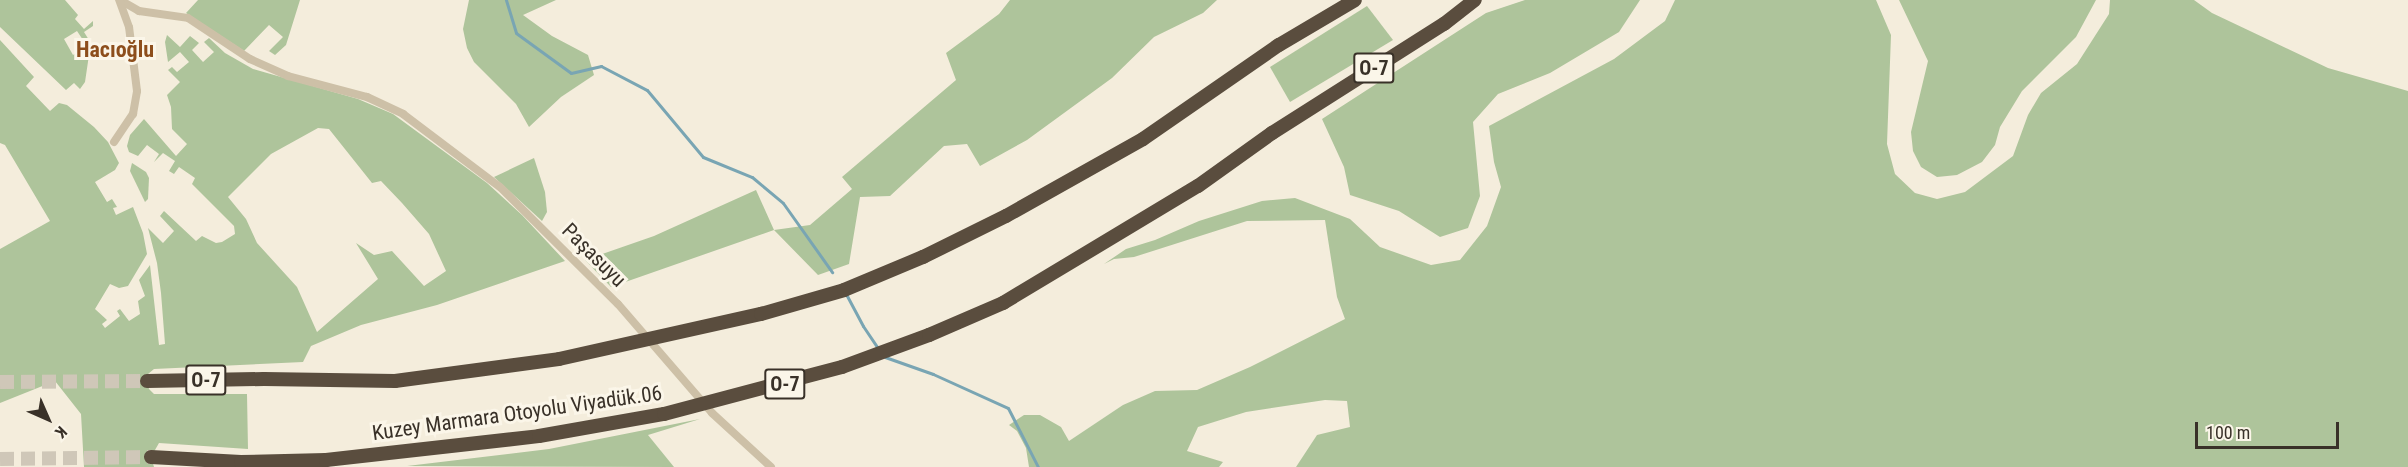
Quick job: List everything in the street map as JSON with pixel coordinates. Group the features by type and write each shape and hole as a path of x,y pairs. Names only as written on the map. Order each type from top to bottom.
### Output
{"highway":[{"name":"O-7","path":"147,381 264,379 395,381 559,359 761,314 844,290 923,258 1006,216 1143,139 1279,45 1355,0"},
{"name":"Kuzey Marmara Otoyolu Viyadük.06","path":"151,457 241,462 326,460 539,435 664,414 747,394 842,367 929,335 1003,303 1198,186 1272,133 1444,24 1474,0"}],"street":[{"path":"114,142 134,114 137,91 129,27 119,0"},
{"name":"Paşasuyu","path":"119,0 139,11 188,18 250,59 288,76 367,97 403,114 500,187 618,304 712,414 771,467"}],"green space":[{"path":"0,0 65,0 78,15 75,19 84,29 93,21 93,26 84,32 89,40 85,43 77,31 64,39 73,55 85,47 89,55 85,82 80,89 74,83 66,90 0,27"},
{"path":"198,0 300,0 286,45 275,55 269,51 283,37 269,25 244,51 186,13"},
{"path":"469,0 556,0 523,15 552,36 588,55 594,75 561,97 529,127 516,104 474,62 467,48 463,29"},
{"path":"1010,0 1217,0 1203,13 1154,37 1112,78 1027,140 980,166 967,144 944,146 890,196 860,197 849,264 818,275 774,230 810,225 852,189 842,177 956,80 946,53 999,14"},
{"path":"1525,0 1640,0 1619,32 1550,73 1498,94 1473,122 1480,196 1468,228 1440,237 1399,211 1350,195 1344,167 1322,119 1486,13"},
{"path":"1675,0 1876,0 1891,35 1887,144 1895,174 1915,193 1937,199 1965,192 2013,156 2028,115 2041,93 2077,64 2109,14 2110,0 2194,0 2212,13 2328,68 2408,91 2408,467 1296,467 1317,435 1350,427 1347,401 1325,400 1246,412 1198,427 1187,451 1223,462 1219,467 1029,467 1026,448 1017,431 1009,425 1024,415 1040,415 1061,427 1069,441 1123,405 1155,391 1197,390 1250,367 1345,319 1337,297 1325,220 1247,221 1134,257 1114,259 1104,264 1126,249 1155,240 1199,221 1262,201 1295,198 1350,219 1380,247 1431,265 1460,260 1487,226 1501,187 1494,162 1489,126 1614,59 1665,21"},
{"path":"1899,0 2096,0 2076,37 2022,91 2000,127 1995,145 1982,162 1957,175 1937,177 1921,167 1913,151 1911,132 1928,61"},
{"path":"1367,6 1393,40 1290,102 1270,67"},
{"path":"167,35 180,47 190,36 199,43 192,50 203,62 214,52 204,42 209,38 225,53 253,69 358,99 393,114 487,183 522,215 565,261 437,305 361,325 311,346 303,362 154,369 148,374 147,381 149,389 154,394 247,394 248,449 159,443 151,457 154,467 84,467 81,414 55,381 0,403 0,249 50,221 5,145 0,143 0,40 34,77 26,86 50,111 59,103 67,105 108,142 119,163 115,170 95,182 107,202 112,199 117,207 113,208 116,215 133,207 143,233 147,254 128,286 119,288 110,284 95,309 107,320 102,324 105,328 120,316 117,311 120,309 129,321 140,314 138,301 145,296 139,280 150,265 159,345 165,344 161,293 157,263 148,228 163,243 174,231 160,216 164,211 196,241 202,236 216,243 222,242 235,234 234,226 192,184 195,178 179,167 174,174 169,171 175,161 163,153 154,162 159,154 147,145 138,156 129,152 127,146 130,135 144,119 176,156 187,144 172,129 171,107 167,95 180,82 168,70 172,67 177,72 189,62 180,52 168,62 165,42","holes":["318,128 329,129 372,183 381,181 429,234 446,271 424,286 392,251 374,255 356,243 378,279 317,332 297,287 257,243 246,219 228,197 271,154"]},
{"path":"534,158 545,192 547,212 542,221 494,177"},
{"path":"132,163 146,172 149,178 148,199 145,202 130,171"},
{"path":"756,190 774,230 611,287 585,260 654,236"},
{"path":"700,419 648,435 674,467 407,466 549,449"}],"waterway":[{"path":"506,0 516,33 571,73 601,66 647,90 703,157 752,177 783,203 832,272"},
{"path":"846,294 879,350"},
{"path":"885,357 933,374 1008,408 1038,467"}],"tunnel":[{"path":"0,382 147,381"},
{"path":"0,459 151,457"}],"district":[{"name":"Hacıoğlu","path":"115,50"}]}
